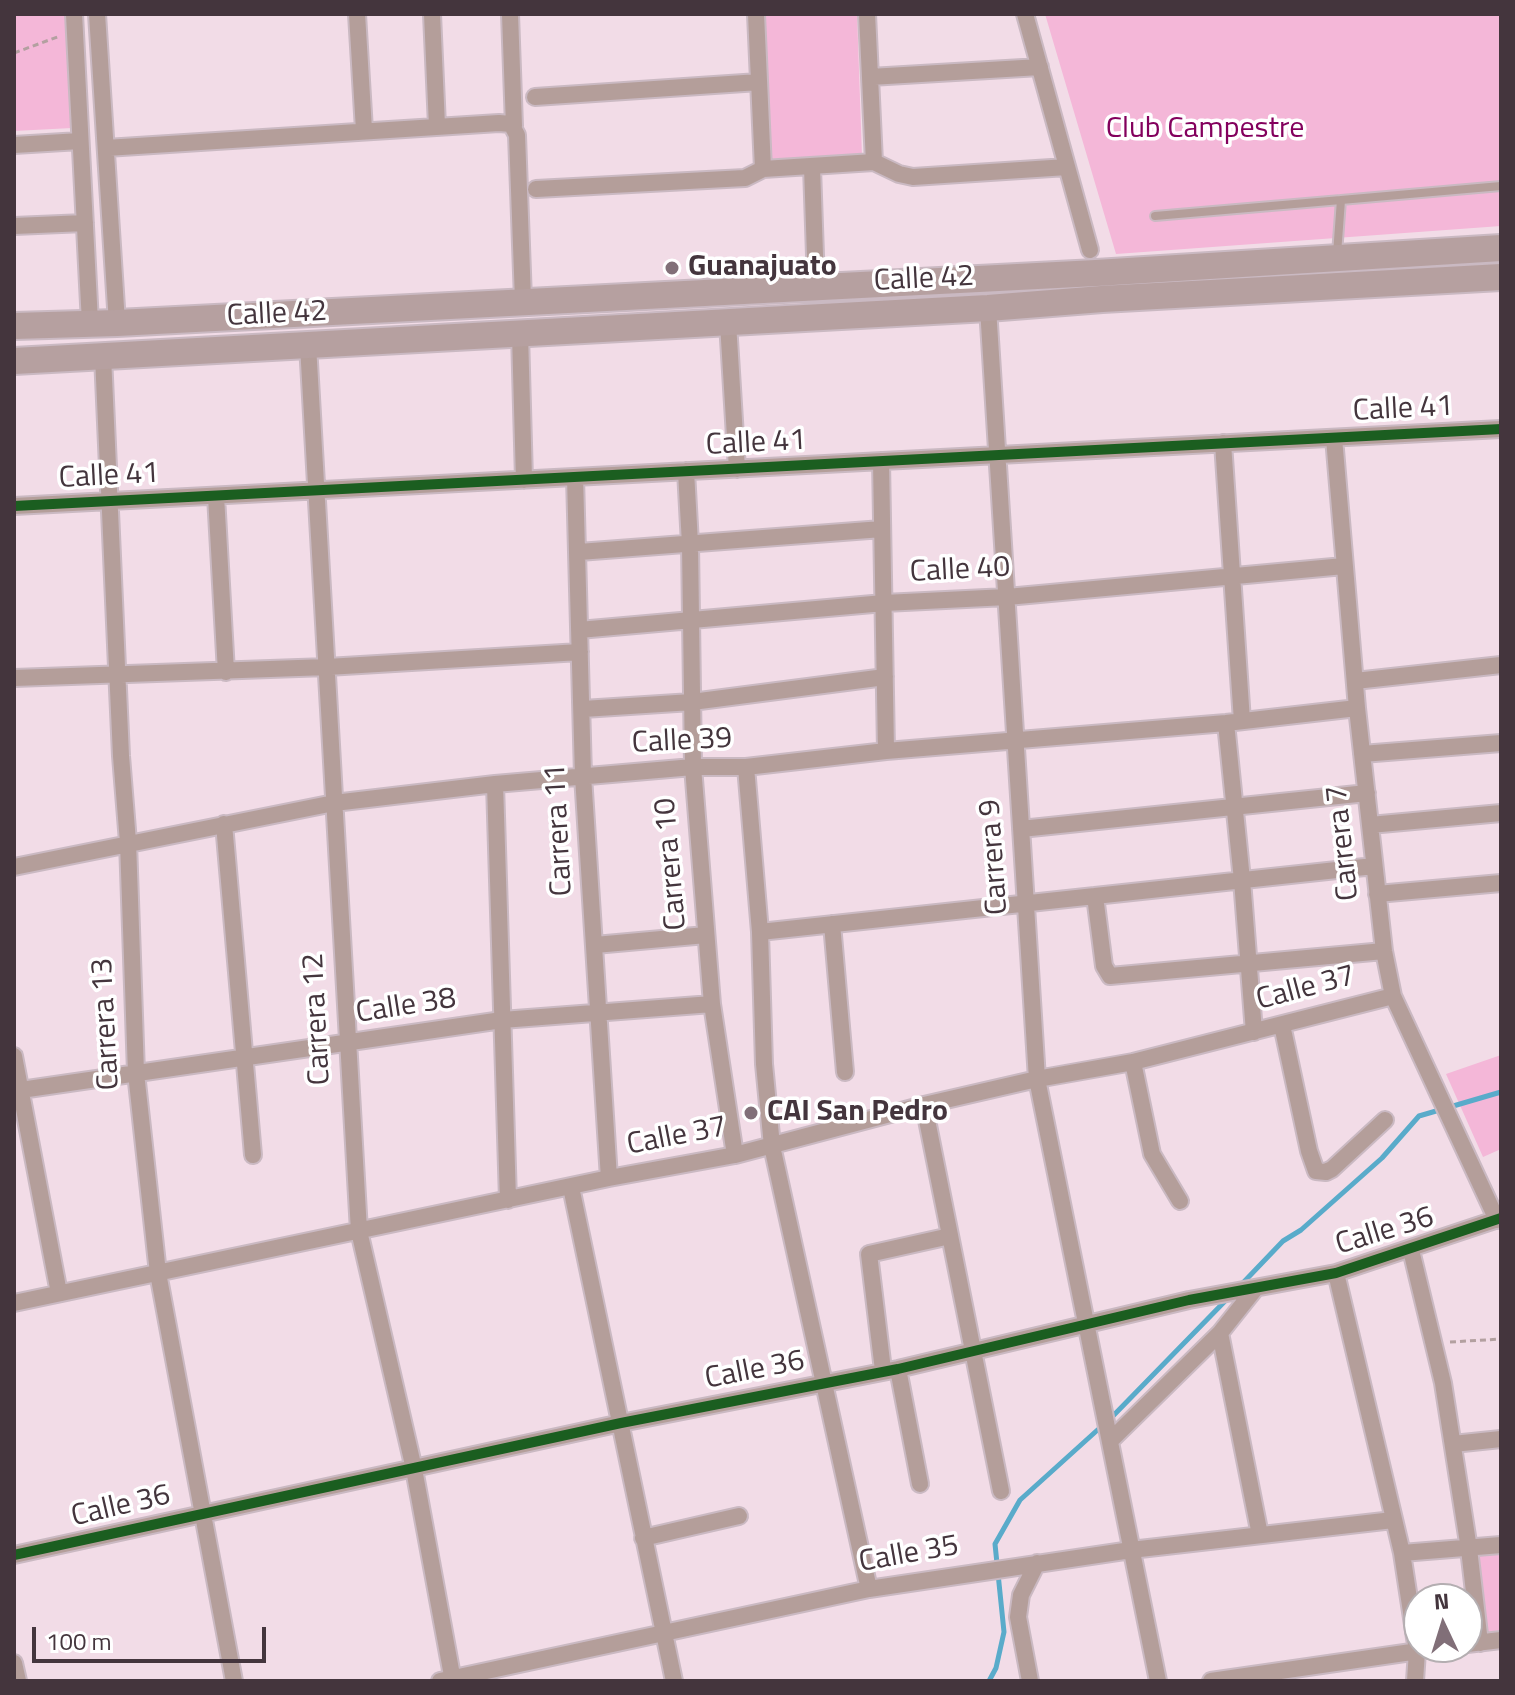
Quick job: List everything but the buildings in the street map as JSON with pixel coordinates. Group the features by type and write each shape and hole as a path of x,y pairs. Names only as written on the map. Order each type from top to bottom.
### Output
{"main road":[{"name":"Calle 42","path":"14,326 1096,273 1501,248"},
{"name":"Calle 42","path":"14,361 1501,277"}],"street":[{"path":"97,14 117,323"},
{"path":"357,14 364,130"},
{"path":"432,14 437,126"},
{"path":"506,124 510,14"},
{"path":"756,14 763,169"},
{"path":"867,14 874,162"},
{"path":"1025,14 1090,250"},
{"path":"75,22 90,323"},
{"path":"870,77 1040,67"},
{"path":"535,97 759,82"},
{"path":"106,148 330,132 506,124 517,135 523,300"},
{"path":"14,145 80,141"},
{"path":"536,189 745,178 763,169 874,162 913,177 1067,167"},
{"path":"812,167 816,285"},
{"path":"14,226 85,223"},
{"name":"Carrera 9","path":"988,308 1037,1079 1158,1681"},
{"path":"728,323 737,469"},
{"path":"520,334 524,480"},
{"name":"Carrera 12","path":"308,345 359,1231 414,1469 449,1680"},
{"name":"Carrera 13","path":"103,356 117,675 128,842 136,1073 158,1273 234,1681"},
{"name":"Calle 41","path":"14,506 1501,429"},
{"name":"Carrera 7","path":"1334,438 1357,708 1384,951 1393,996 1499,1219"},
{"path":"1223,443 1233,576 1235,807 1254,1032"},
{"path":"881,461 886,751"},
{"name":"Carrera 10","path":"686,471 693,767 712,1004 735,1155"},
{"name":"Carrera 11","path":"575,477 583,776 609,1178"},
{"path":"216,496 226,672"},
{"path":"579,552 882,529"},
{"name":"Calle 40","path":"579,630 884,603 1007,597 1344,566"},
{"path":"14,678 226,672 580,652"},
{"path":"1355,681 1501,665"},
{"path":"583,709 692,702 885,677"},
{"name":"Calle 39","path":"14,867 334,803 495,784 693,767 746,767 886,751 1234,722 1357,708"},
{"path":"1362,754 1501,743"},
{"path":"746,767 760,932 764,1064 772,1146 869,1589"},
{"path":"495,784 508,1200"},
{"path":"1021,829 1367,793"},
{"path":"1370,825 1501,813"},
{"path":"224,824 253,1155"},
{"path":"760,932 1374,866"},
{"path":"1377,894 1501,883"},
{"path":"1095,896 1104,966 1110,976 1384,951"},
{"path":"832,924 845,1072"},
{"path":"595,945 706,935"},
{"name":"Calle 37","path":"14,1303 609,1178 735,1155 924,1105 1037,1079 1133,1062 1393,996"},
{"name":"Calle 38","path":"17,1090 502,1020 712,1004"},
{"path":"1282,1025 1316,1171 1332,1169 1385,1120"},
{"path":"14,1056 17,1090 59,1293"},
{"path":"1133,1062 1152,1154 1180,1201"},
{"path":"924,1105 1001,1491"},
{"path":"571,1187 674,1681"},
{"name":"Calle 36","path":"14,1555 621,1423 890,1369 1189,1300 1336,1273 1499,1219"},
{"path":"920,1484 890,1369 869,1254 950,1236"},
{"path":"1411,1250 1434,1343 1453,1444 1469,1549 1471,1583"},
{"path":"1336,1273 1407,1583"},
{"path":"1110,1434 1220,1333 1248,1291"},
{"path":"1220,1333 1260,1535"},
{"path":"1453,1444 1501,1439"},
{"path":"643,1538 739,1516"},
{"name":"Calle 35","path":"449,1680 869,1589 1131,1550 1393,1520"},
{"path":"1402,1553 1501,1545"},
{"path":"1030,1681 1018,1617 1021,1595 1037,1563"},
{"path":"1211,1681 1403,1653"},
{"path":"14,1663 18,1681"}],"lane":[{"path":"1155,216 1501,186"},
{"path":"1337,258 1341,200"}],"path":[{"path":"14,53 75,22"},
{"path":"1434,1343 1501,1339"}],"green space":[{"path":"14,14 67,14 72,128 14,131"},
{"path":"764,14 857,14 862,156 769,159"},
{"name":"Club Campestre","path":"1045,14 1501,14 1501,226 1116,254"},
{"path":"1501,1055 1501,1149 1483,1157 1446,1074"},
{"path":"1501,1554 1501,1630 1488,1632 1478,1556"}],"waterway":[{"path":"1239,1287 1283,1241 1301,1230 1382,1158 1419,1116 1501,1092"},
{"path":"1110,1419 1229,1297"},
{"path":"989,1681 996,1668 1004,1632 995,1544 1020,1500 1103,1425"}],"cycle path":[{"path":"14,506 1501,429"},
{"path":"14,1555 621,1423 898,1369 1189,1300 1336,1273 1501,1218"}],"place":[{"name":"Guanajuato","path":"672,268"},
{"name":"CAI San Pedro","path":"751,1113"}]}
